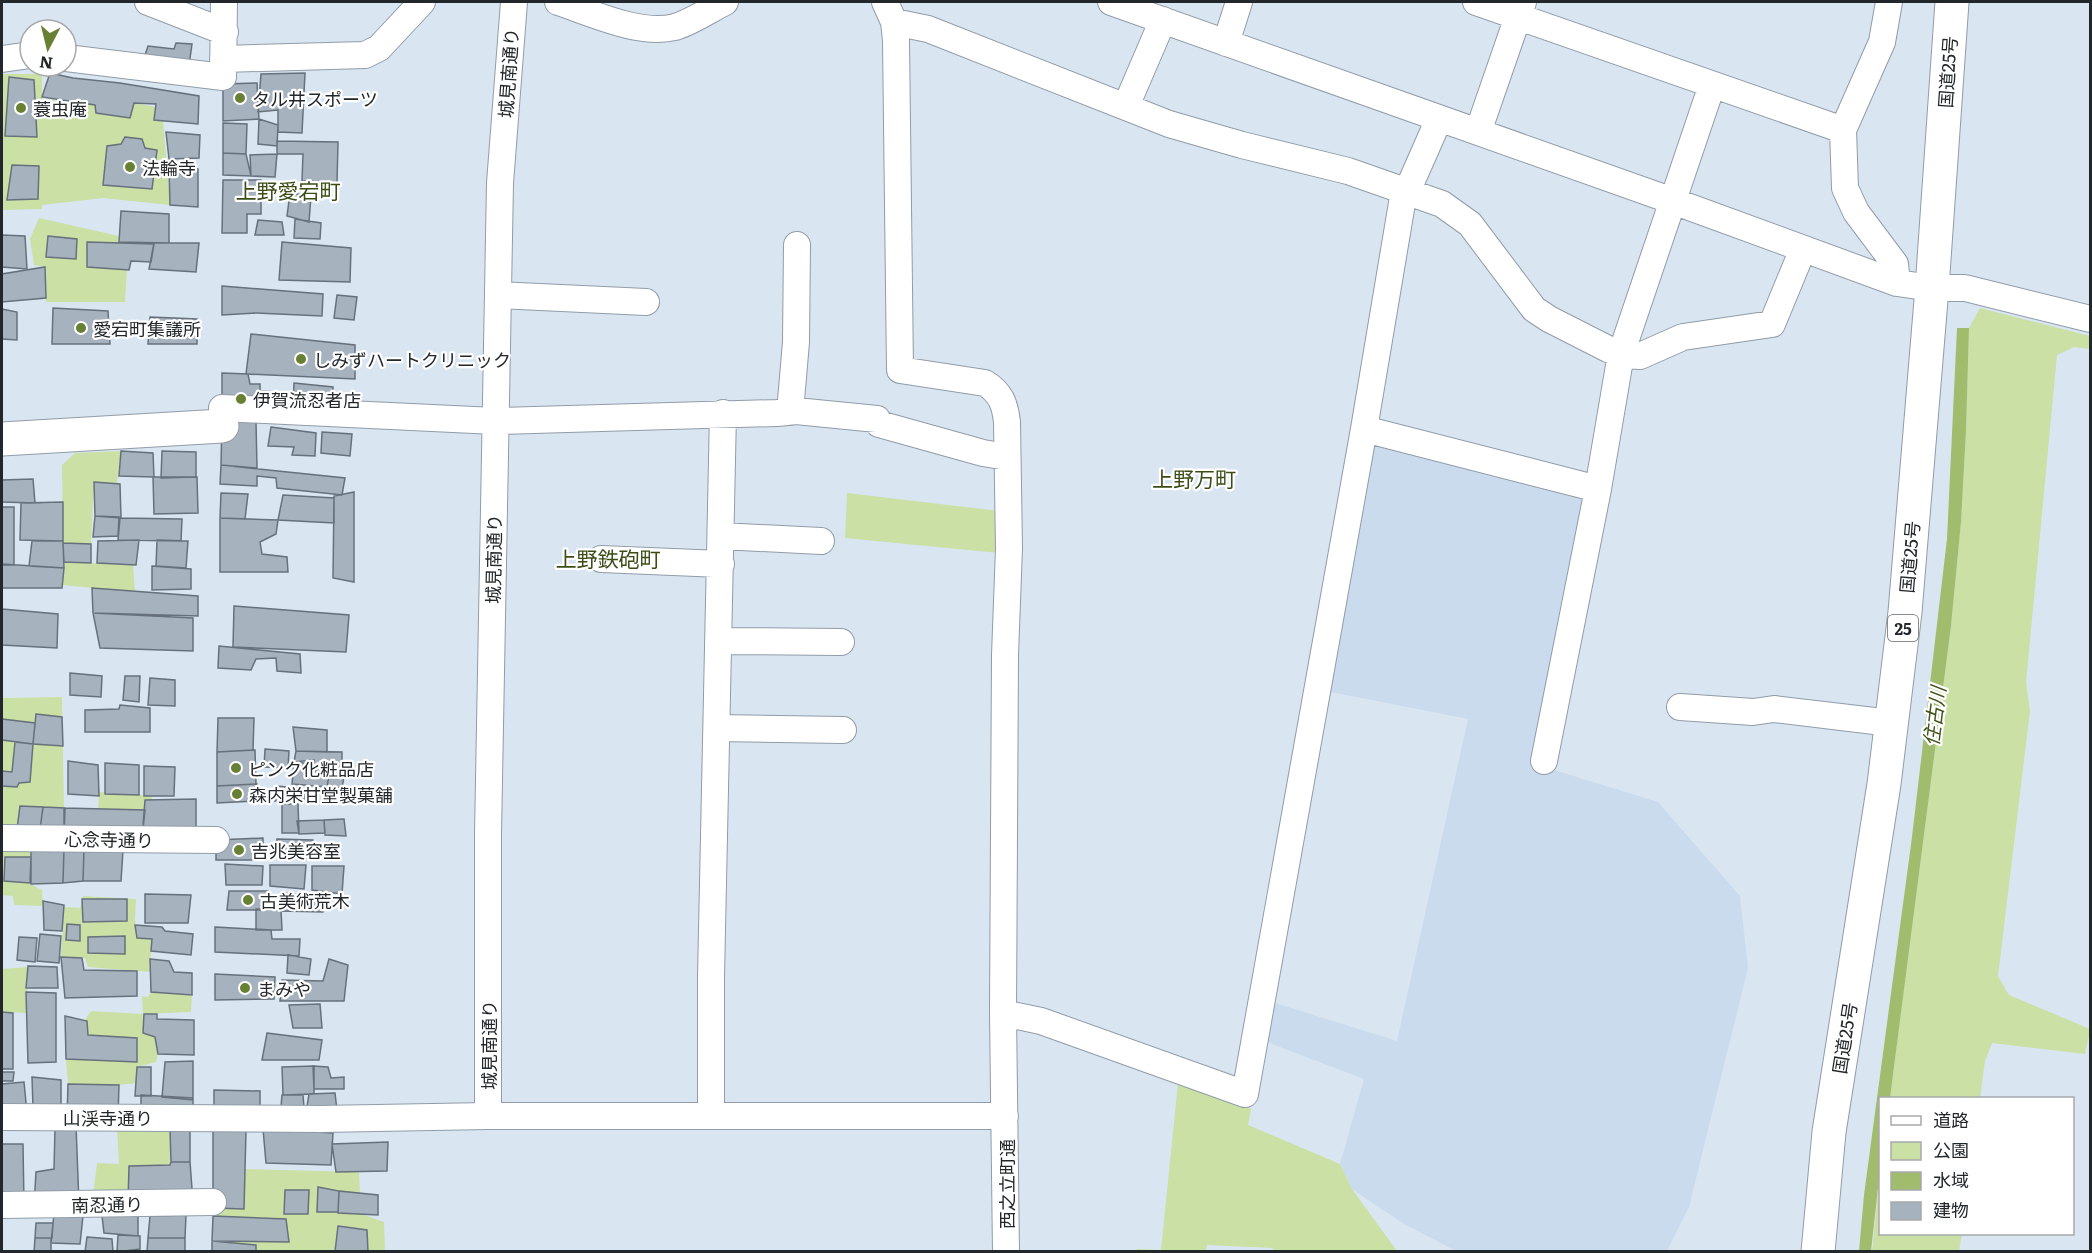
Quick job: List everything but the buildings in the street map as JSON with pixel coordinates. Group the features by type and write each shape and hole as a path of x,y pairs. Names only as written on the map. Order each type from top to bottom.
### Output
{"main road":[{"name":"国道25号","path":"1818,1251 1829,1132 1884,784 1905,612 1932,288 1952,2"},
{"path":"2,439 222,417"}],"street":[{"path":"148,2 225,32"},
{"path":"78,59 223,77 224,2"},
{"path":"223,59 365,55 379,48 422,2"},
{"name":"城見南通り","path":"488,1116 488,834 500,183 514,2"},
{"path":"558,2 651,30 675,27 725,2"},
{"path":"1111,2 1673,201 1897,284 1932,288 1965,288 2091,319"},
{"path":"1226,43 1239,2"},
{"path":"1476,2 1521,9 1712,85 1843,130"},
{"path":"1889,2 1882,42 1843,130 1845,188 1856,212 1895,264 1897,284"},
{"path":"1478,132 1521,9"},
{"path":"889,12 1169,124 1348,171 1408,190 1442,204 1470,224 1534,309 1549,319 1621,354 1640,356 1683,338 1772,324 1803,249"},
{"name":"西之立町通","path":"889,12 896,40 900,370 985,383 994,389 1005,403 1007,422 1009,548 1005,667 1003,1013 1006,1251"},
{"path":"1126,106 1163,20"},
{"path":"2,59 18,57"},
{"path":"1544,761 1598,489 1621,354 1712,85"},
{"path":"1003,1013 1041,1021 1245,1094 1365,429 1402,203 1439,119"},
{"path":"790,412 796,342 797,245"},
{"path":"498,295 646,302"},
{"path":"222,417 495,421 796,411 877,419 879,424 983,453 1008,457"},
{"path":"711,1116 711,977 723,413"},
{"path":"1365,429 1598,489"},
{"path":"721,536 821,541"},
{"path":"601,560 721,564"},
{"path":"719,641 841,642"},
{"path":"1680,707 1753,712 1774,709 1891,723"},
{"path":"717,728 843,730"},
{"name":"心念寺通り","path":"2,838 216,840"},
{"name":"山渓寺通り","path":"2,1117 321,1119 488,1116 1005,1116"},
{"name":"南忍通り","path":"2,1205 213,1202"}],"shaded area":[{"path":"1382,441 1578,491 1588,501 1538,765 1658,802 1740,896 1748,968 1689,1207 1667,1251 1456,1251 1404,1224 1352,1189 1340,1164 1364,1079 1264,1041 1272,1002 1397,1041 1468,719 1326,691 1371,449"}],"green space":[{"path":"2,74 18,74 18,78 42,78 42,99 95,105 96,113 128,118 134,103 156,107 163,120 170,205 103,198 42,205 42,209 2,210"},
{"path":"39,218 119,236 127,270 125,302 46,302 46,267 34,265 30,239"},
{"path":"1980,308 2090,336 2090,349 2074,347 2057,355 2026,683 2030,711 1998,976 2009,995 2090,1029 2090,1031 2085,1054 1992,1043 1985,1061 1980,1097 1890,1097 1951,626 1961,522 1969,328"},
{"path":"121,451 117,484 94,484 91,544 63,543 62,465 75,453"},
{"path":"847,493 999,511 999,553 845,538"},
{"path":"65,562 133,565 135,592 62,585"},
{"path":"62,697 64,808 20,806 16,837 31,837 30,884 42,890 43,906 14,905 13,896 2,895 2,698"},
{"path":"99,792 152,796 151,811 98,809"},
{"path":"83,896 136,899 137,938 152,939 150,972 88,967 85,958 61,957 64,907 80,908"},
{"path":"28,967 27,1013 2,1012 2,969"},
{"path":"151,992 192,994 191,1012 144,1014 143,1033 155,1037 158,1054 156,1062 137,1067 136,1083 68,1084 66,1059 88,1035 85,1020 91,1011 143,1014 142,996 148,997"},
{"path":"1178,1083 1251,1109 1248,1125 1340,1164 1352,1189 1397,1251 1276,1252 1272,1248 1207,1245 1206,1251 1137,1252 1137,1249 1161,1250"},
{"path":"117,1126 170,1129 170,1165 129,1166 128,1203 92,1204 97,1163 119,1164"},
{"path":"245,1169 359,1172 361,1214 384,1222 385,1251 212,1252 213,1208 244,1209"},
{"path":"1879,1180 1879,1235 1962,1235 1959,1251 1872,1252"}],"water":[{"name":"住古川","path":"1957,328 1969,328 1961,522 1951,626 1890,1097 1879,1097 1879,1179 1871,1251 1859,1251 1864,1195 1912,837 1947,539"}],"place":[{"name":"タル井スポーツ","path":"240,98"},
{"name":"蓑虫庵","path":"21,108"},
{"name":"法輪寺","path":"130,167"},
{"name":"愛宕町集議所","path":"81,328"},
{"name":"しみずハートクリニック","path":"301,359"},
{"name":"伊賀流忍者店","path":"241,399"},
{"name":"ピンク化粧品店","path":"236,768"},
{"name":"森内栄甘堂製菓舗","path":"237,794"},
{"name":"吉兆美容室","path":"239,850"},
{"name":"古美術荒木","path":"248,900"},
{"name":"まみや","path":"245,988"}],"district":[{"name":"上野愛宕町","path":"288,189"},
{"name":"上野万町","path":"1194,477"},
{"name":"上野鉄砲町","path":"608,557"}]}
